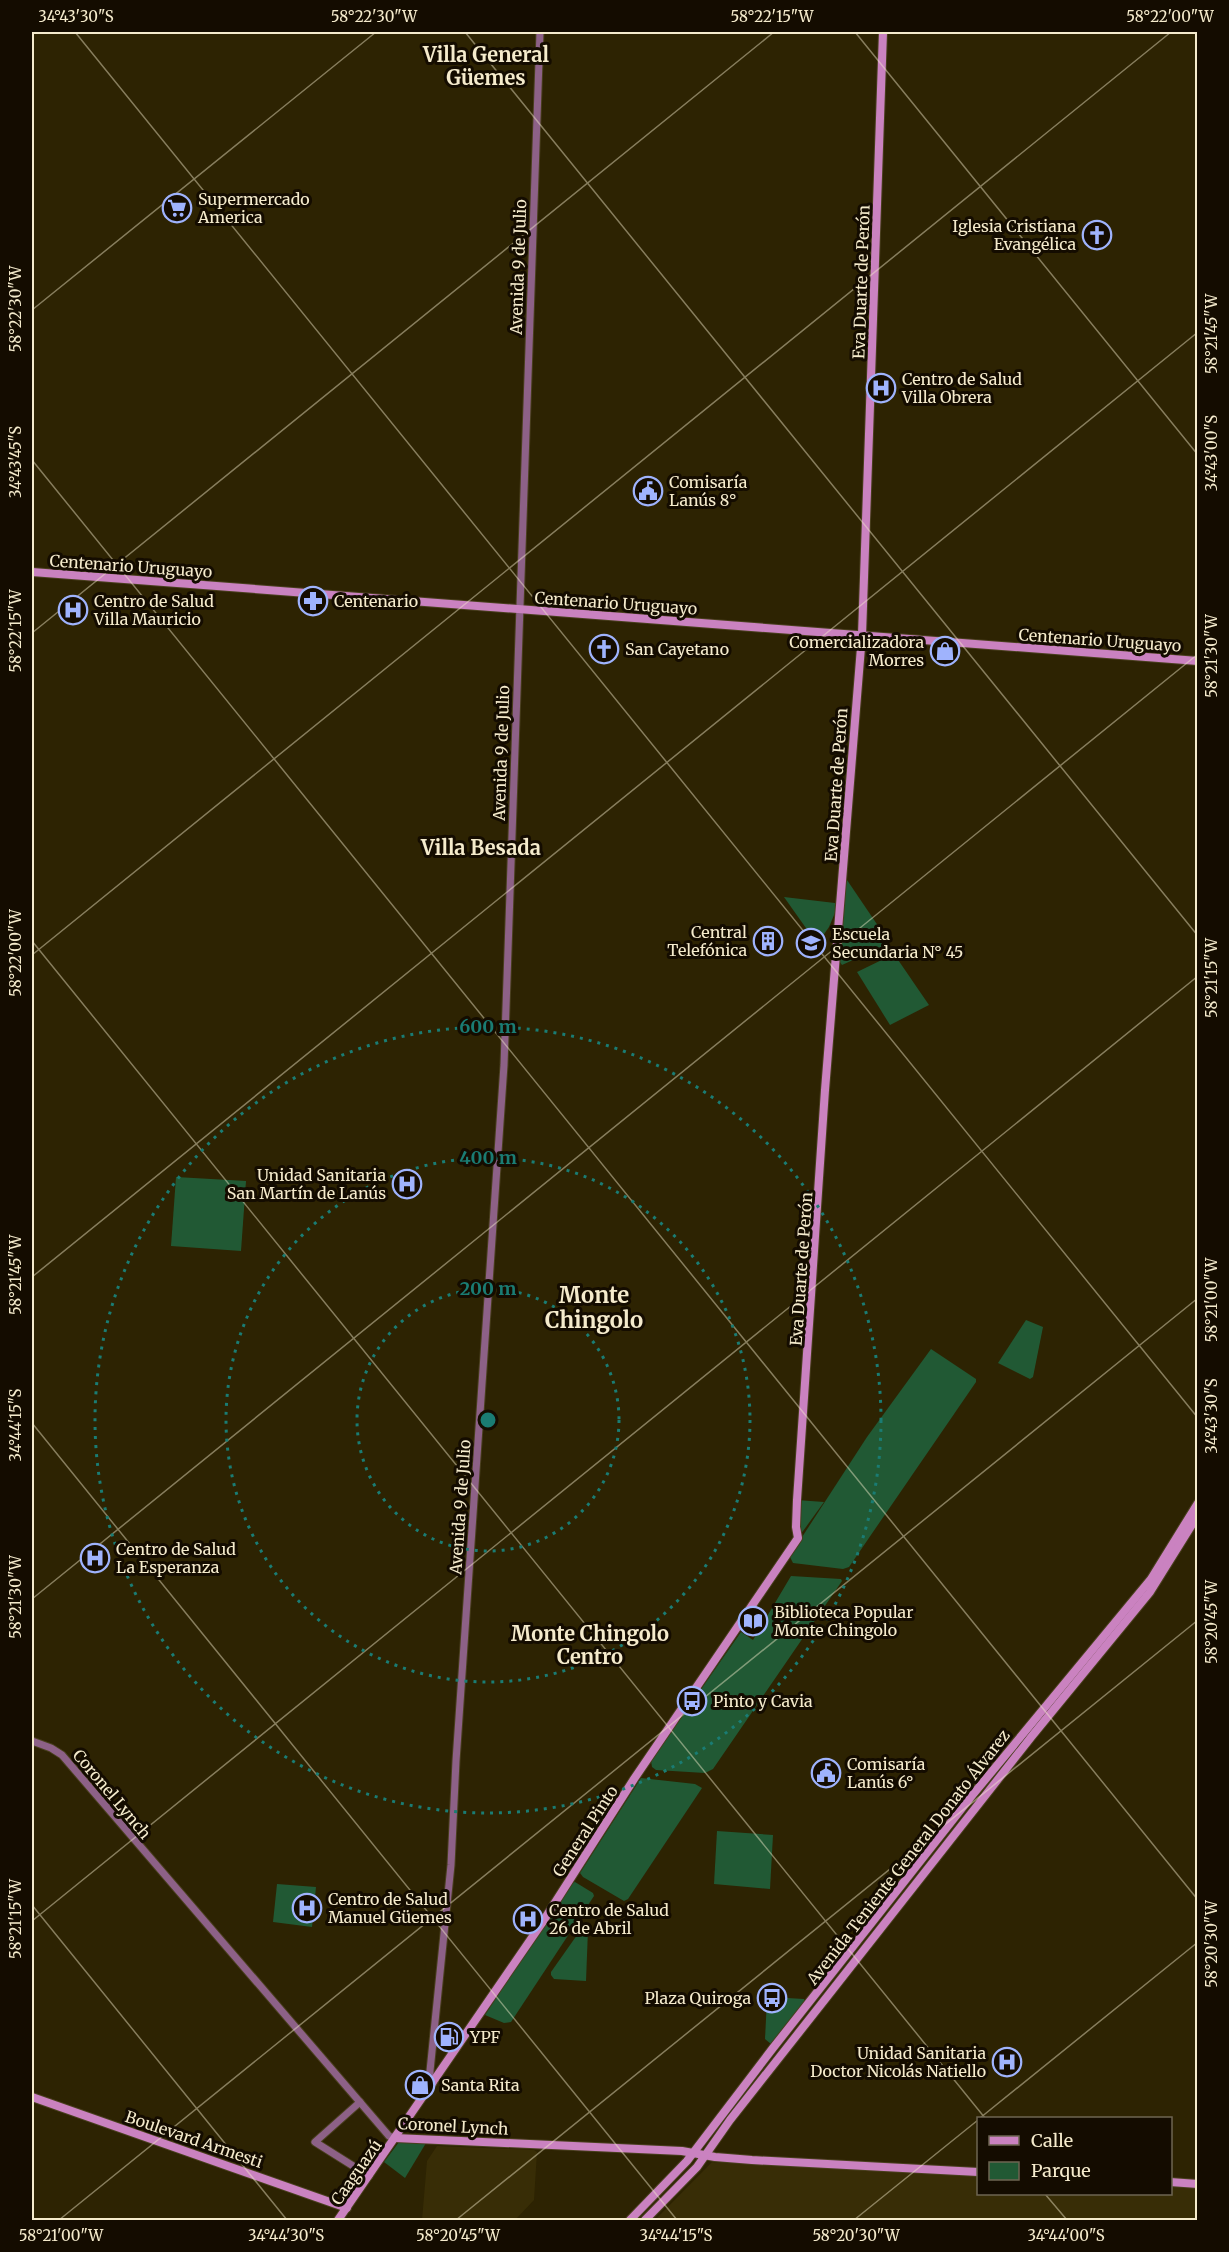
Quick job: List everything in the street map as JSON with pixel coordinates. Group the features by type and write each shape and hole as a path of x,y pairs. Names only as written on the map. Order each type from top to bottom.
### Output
{"main road":[{"name":"Eva Duarte de Perón","path":"798,1538 797,1500 825,1090 862,635 883,32"},
{"name":"Centenario Uruguayo","path":"32,572 1197,661"},
{"name":"Avenida Teniente General Donato Álvarez","path":"630,2220 694,2153 773,2048 963,1807 1150,1579 1197,1503"},
{"name":"Avenida Teniente General Donato Álvarez","path":"645,2220 697,2167 730,2120 1025,1745 1150,1592 1197,1515"},
{"name":"General Pinto","path":"395,2138 542,1923 634,1779 798,1538"},
{"name":"Boulevard Armesti","path":"32,2097 347,2208"},
{"name":"Coronel Lynch","path":"395,2138 672,2150 752,2160 977,2172"},
{"name":"Caaguazú","path":"338,2220 395,2138"},
{"path":"1172,2182 1197,2184"}],"street":[{"name":"Avenida 9 de Julio","path":"433,2083 430,2071 451,1865 504,1065 540,32"},
{"name":"Coronel Lynch","path":"32,1741 63,1755 388,2136 395,2138"},
{"path":"360,2102 315,2142 369,2176"}],"shaded area":[{"path":"437,2146 534,2150 537,2152 534,2200 515,2220 422,2220 427,2161"},
{"path":"712,2162 977,2176 977,2195 1172,2195 1172,2186 1197,2188 1197,2220 655,2220"}],"green space":[{"path":"847,880 889,942 842,965 840,962 845,882"},
{"path":"784,897 835,903 837,908 822,937 813,938"},
{"path":"894,954 929,1005 890,1025 857,972"},
{"path":"176,1177 246,1181 241,1251 171,1246"},
{"path":"1026,1320 1043,1327 1033,1377 1030,1379 998,1363"},
{"path":"931,1349 976,1379 976,1382 849,1567 843,1569 793,1563 791,1554 867,1437"},
{"path":"797,1500 824,1502 798,1538"},
{"path":"791,1576 841,1579 842,1581 713,1769 705,1773 656,1770 652,1767 651,1761 741,1632 753,1640"},
{"path":"641,1778 695,1784 702,1788 628,1899 624,1901 580,1873"},
{"path":"717,1831 773,1835 770,1889 714,1884"},
{"path":"575,1882 593,1893 594,1896 511,2022 504,2023 485,2015 571,1883"},
{"path":"277,1884 316,1887 312,1927 273,1922"},
{"path":"582,1928 588,1930 586,1981 554,1979 551,1972"},
{"path":"770,1997 804,1999 805,2002 771,2044 765,2039 767,1999"},
{"path":"399,2142 426,2143 405,2178 384,2162"}],"place":[{"name":"Supermercado America","path":"177,208"},
{"name":"Iglesia Cristiana Evangélica","path":"1097,235"},
{"name":"Centro de Salud Villa Obrera","path":"881,388"},
{"name":"Comisaría Lanús 8°","path":"648,491"},
{"name":"Centenario","path":"313,601"},
{"name":"Centro de Salud Villa Mauricio","path":"73,610"},
{"name":"San Cayetano","path":"604,649"},
{"name":"Comercializadora Morres","path":"945,651"},
{"name":"Central Telefónica","path":"768,941"},
{"name":"Escuela Secundaria N° 45","path":"811,943"},
{"name":"Unidad Sanitaria San Martín de Lanús","path":"407,1184"},
{"name":"Centro de Salud La Esperanza","path":"95,1558"},
{"name":"Biblioteca Popular Monte Chingolo","path":"753,1621"},
{"name":"Pinto y Cavia","path":"692,1701"},
{"name":"Comisaría Lanús 6°","path":"826,1773"},
{"name":"Centro de Salud Manuel Güemes","path":"307,1908"},
{"name":"Centro de Salud 26 de Abril","path":"528,1919"},
{"name":"Plaza Quiroga","path":"772,1998"},
{"name":"YPF","path":"449,2037"},
{"name":"Unidad Sanitaria Doctor Nicolás Natiello","path":"1007,2062"},
{"name":"Santa Rita","path":"420,2085"}],"district":[{"name":"Villa General Güemes","path":"486,66"},
{"name":"Villa Besada","path":"481,847"},
{"name":"Monte Chingolo","path":"594,1308"},
{"name":"Monte Chingolo Centro","path":"590,1644"}]}
